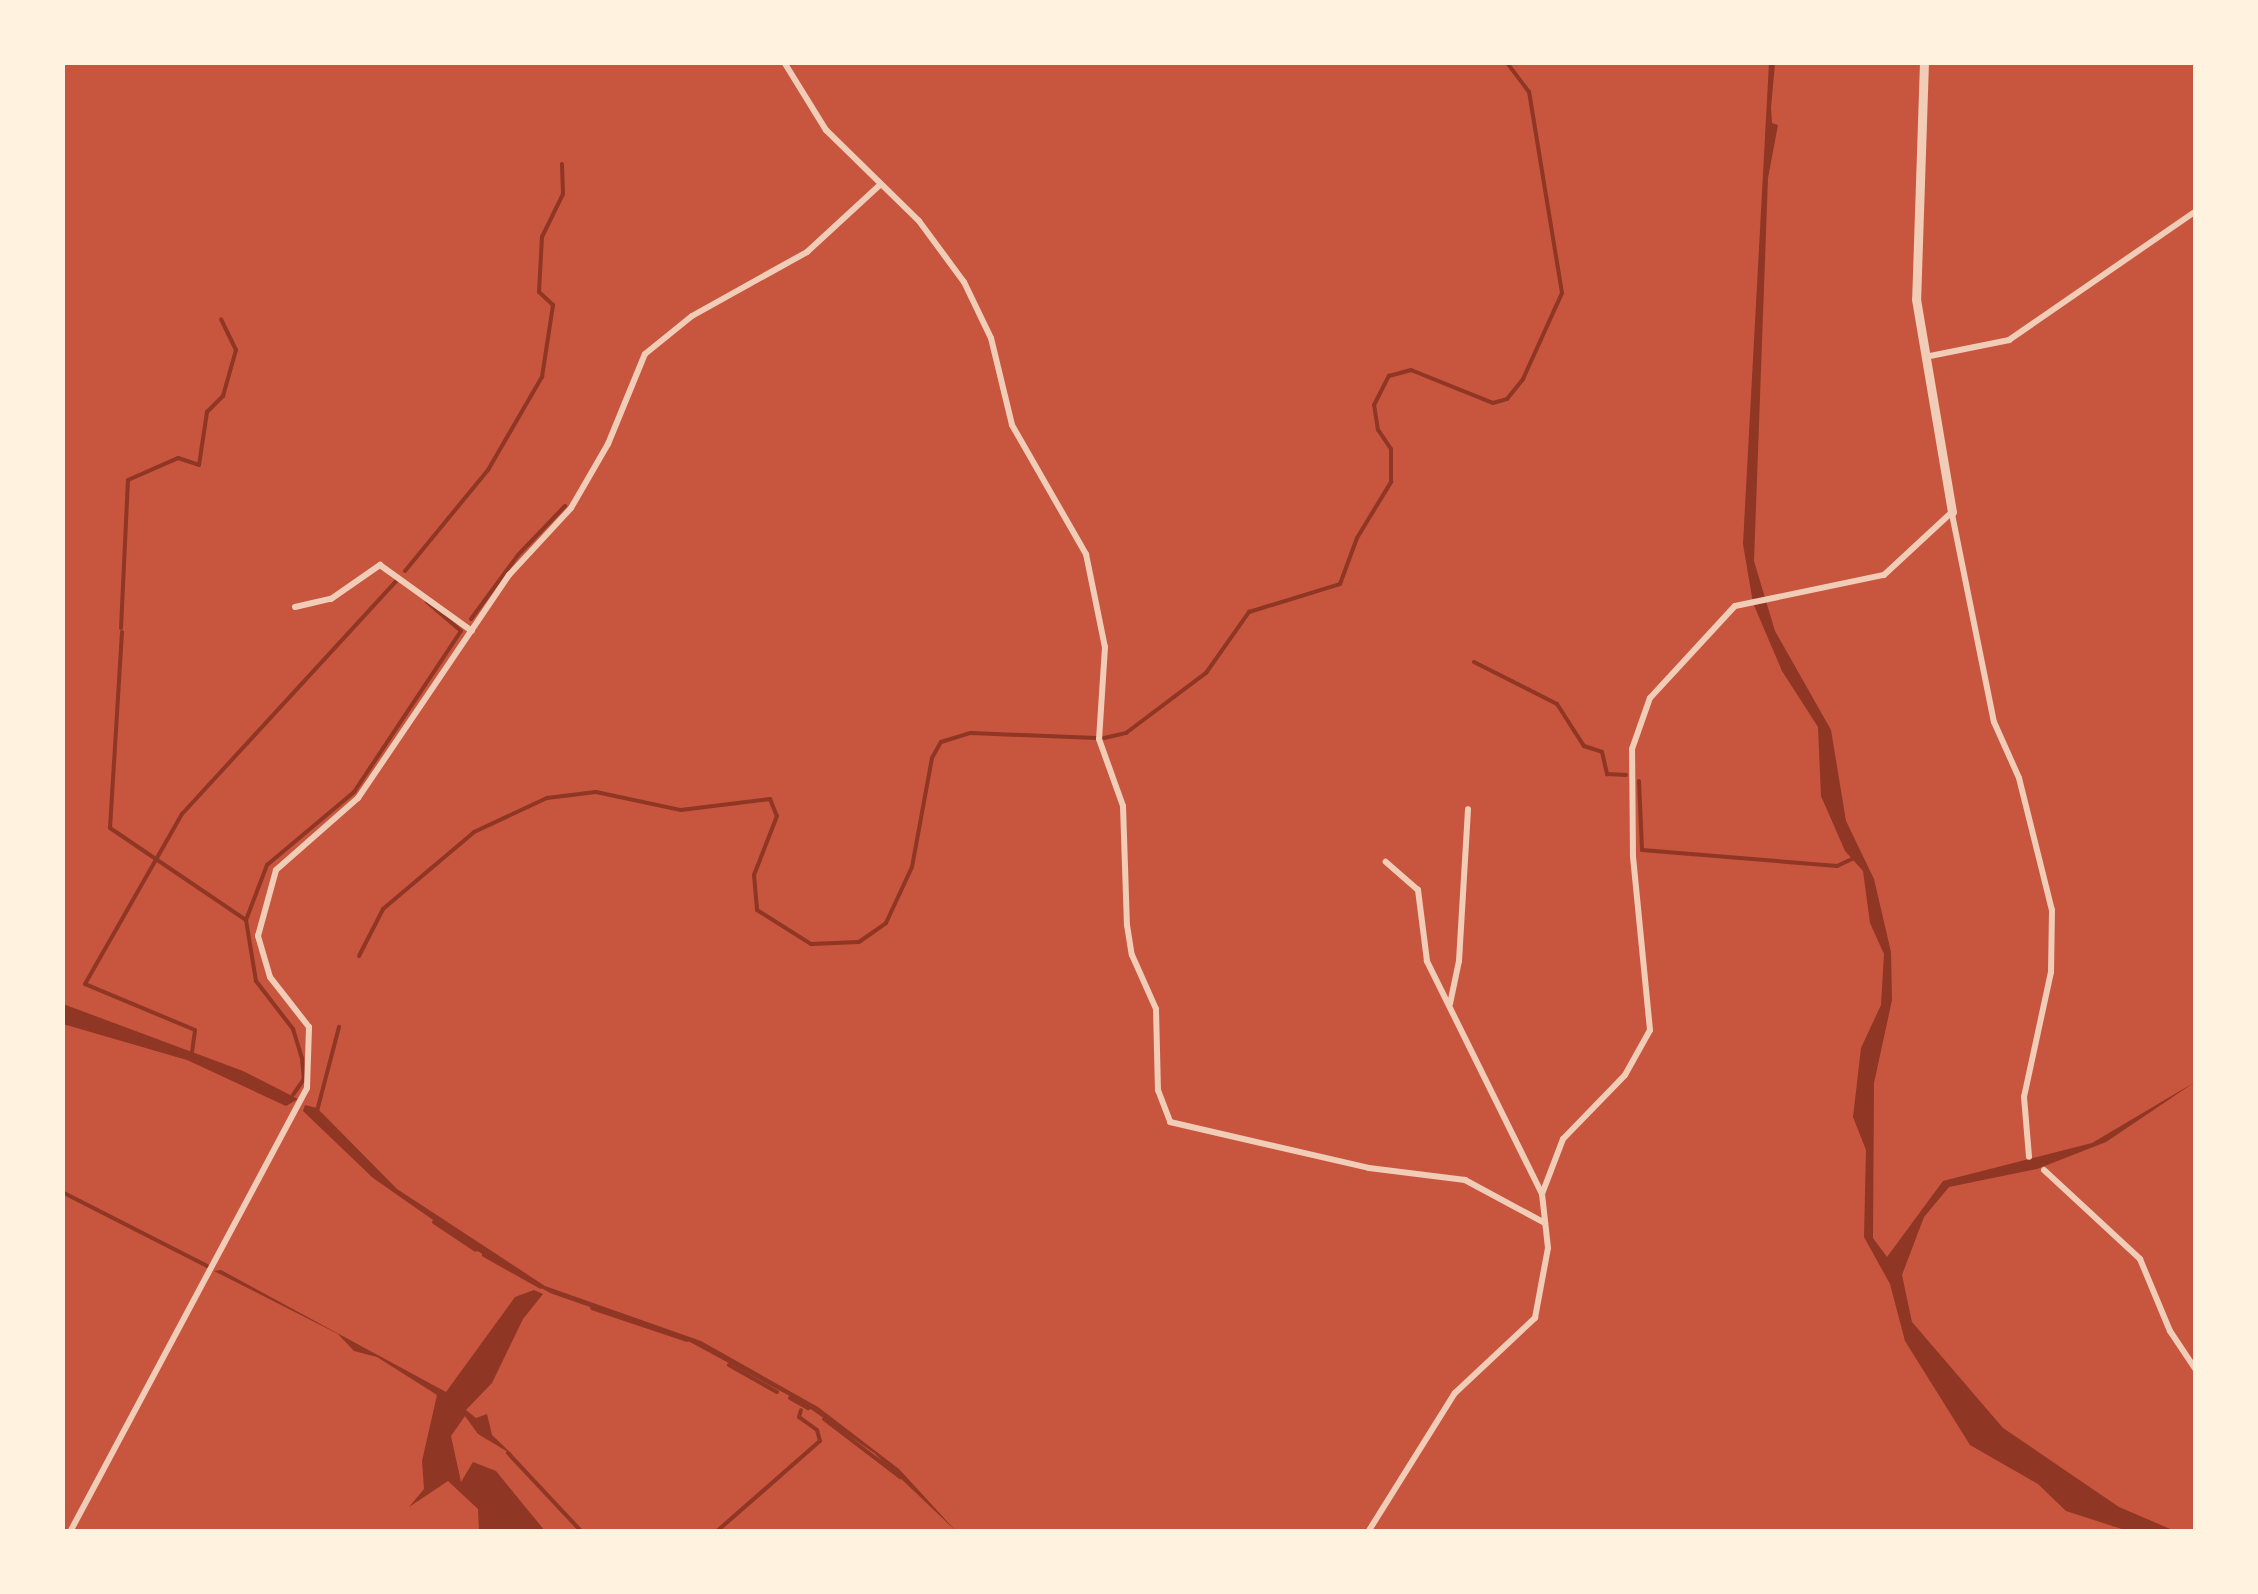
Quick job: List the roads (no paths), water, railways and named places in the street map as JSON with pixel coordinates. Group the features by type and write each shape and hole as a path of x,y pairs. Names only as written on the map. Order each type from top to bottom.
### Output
{"street":[{"path":"784,62 826,130 936,240 976,302 1012,425 1090,565 1107,682 1100,739 1123,806 1126,914 1132,955 1156,1008 1158,1090 1170,1122 1350,1165 1465,1180 1546,1223"},
{"path":"1924,62 1915,279 1952,512 1994,722 2019,778 2052,910 2051,972 2024,1096 2029,1157"},
{"path":"70,1532 306,1088 308,1028 270,978 258,936 271,882 283,863 358,798 523,556 578,499 646,354 692,316 806,252 881,184"},
{"path":"1930,356 2009,340 2196,211"},
{"path":"1542,1194 1563,1139 1625,1075 1650,1030 1633,856 1632,749 1650,698 1735,606 1884,574 1952,512"},
{"path":"296,608 330,599 380,565 472,631"},
{"path":"1450,1005 1459,961 1468,809"},
{"path":"1368,1532 1455,1394 1536,1318 1548,1248 1542,1194 1427,961 1418,890 1386,862"},
{"path":"2044,1170 2140,1260 2170,1331 2196,1370"}],"waterway":[{"path":"1104,738 1126,733 1206,673 1249,612 1340,584 1357,538 1391,482 1391,449 1378,430 1374,405 1389,376 1411,370 1493,403 1507,399 1523,379 1562,293 1529,92 1506,62"},
{"path":"405,571 488,470 542,377 553,305 539,292 542,237 563,194 562,164"},
{"path":"121,628 128,480 178,458 199,465 207,412 223,396 236,350 221,319"},
{"path":"471,619 518,555 565,506"},
{"path":"192,1052 195,1030 85,984 182,814 397,580"},
{"path":"246,920 267,865 354,792 461,631 427,602"},
{"path":"122,632 110,828 246,920 256,981 293,1029 302,1058 304,1079 293,1095"},
{"path":"1474,662 1557,704 1584,746 1602,752 1607,774 1626,775"},
{"path":"359,956 383,909 474,832 547,798 596,792 681,810 770,799 777,816 754,875 757,910 811,944 859,942 886,923 912,867 932,758 941,742 971,733 1096,738"},
{"path":"1639,781 1642,850 1837,866 1854,858"},
{"path":"317,1111 339,1027"},
{"path":"318,1121 332,1135"},
{"path":"62,1192 207,1266"},
{"path":"434,1222 476,1250"},
{"path":"484,1255 541,1287"},
{"path":"592,1308 687,1340"},
{"path":"729,1365 777,1392"},
{"path":"790,1398 808,1408"},
{"path":"716,1532 820,1441 817,1430 799,1417 801,1410"},
{"path":"824,1419 900,1477"},
{"path":"508,1453 582,1532"}]}
